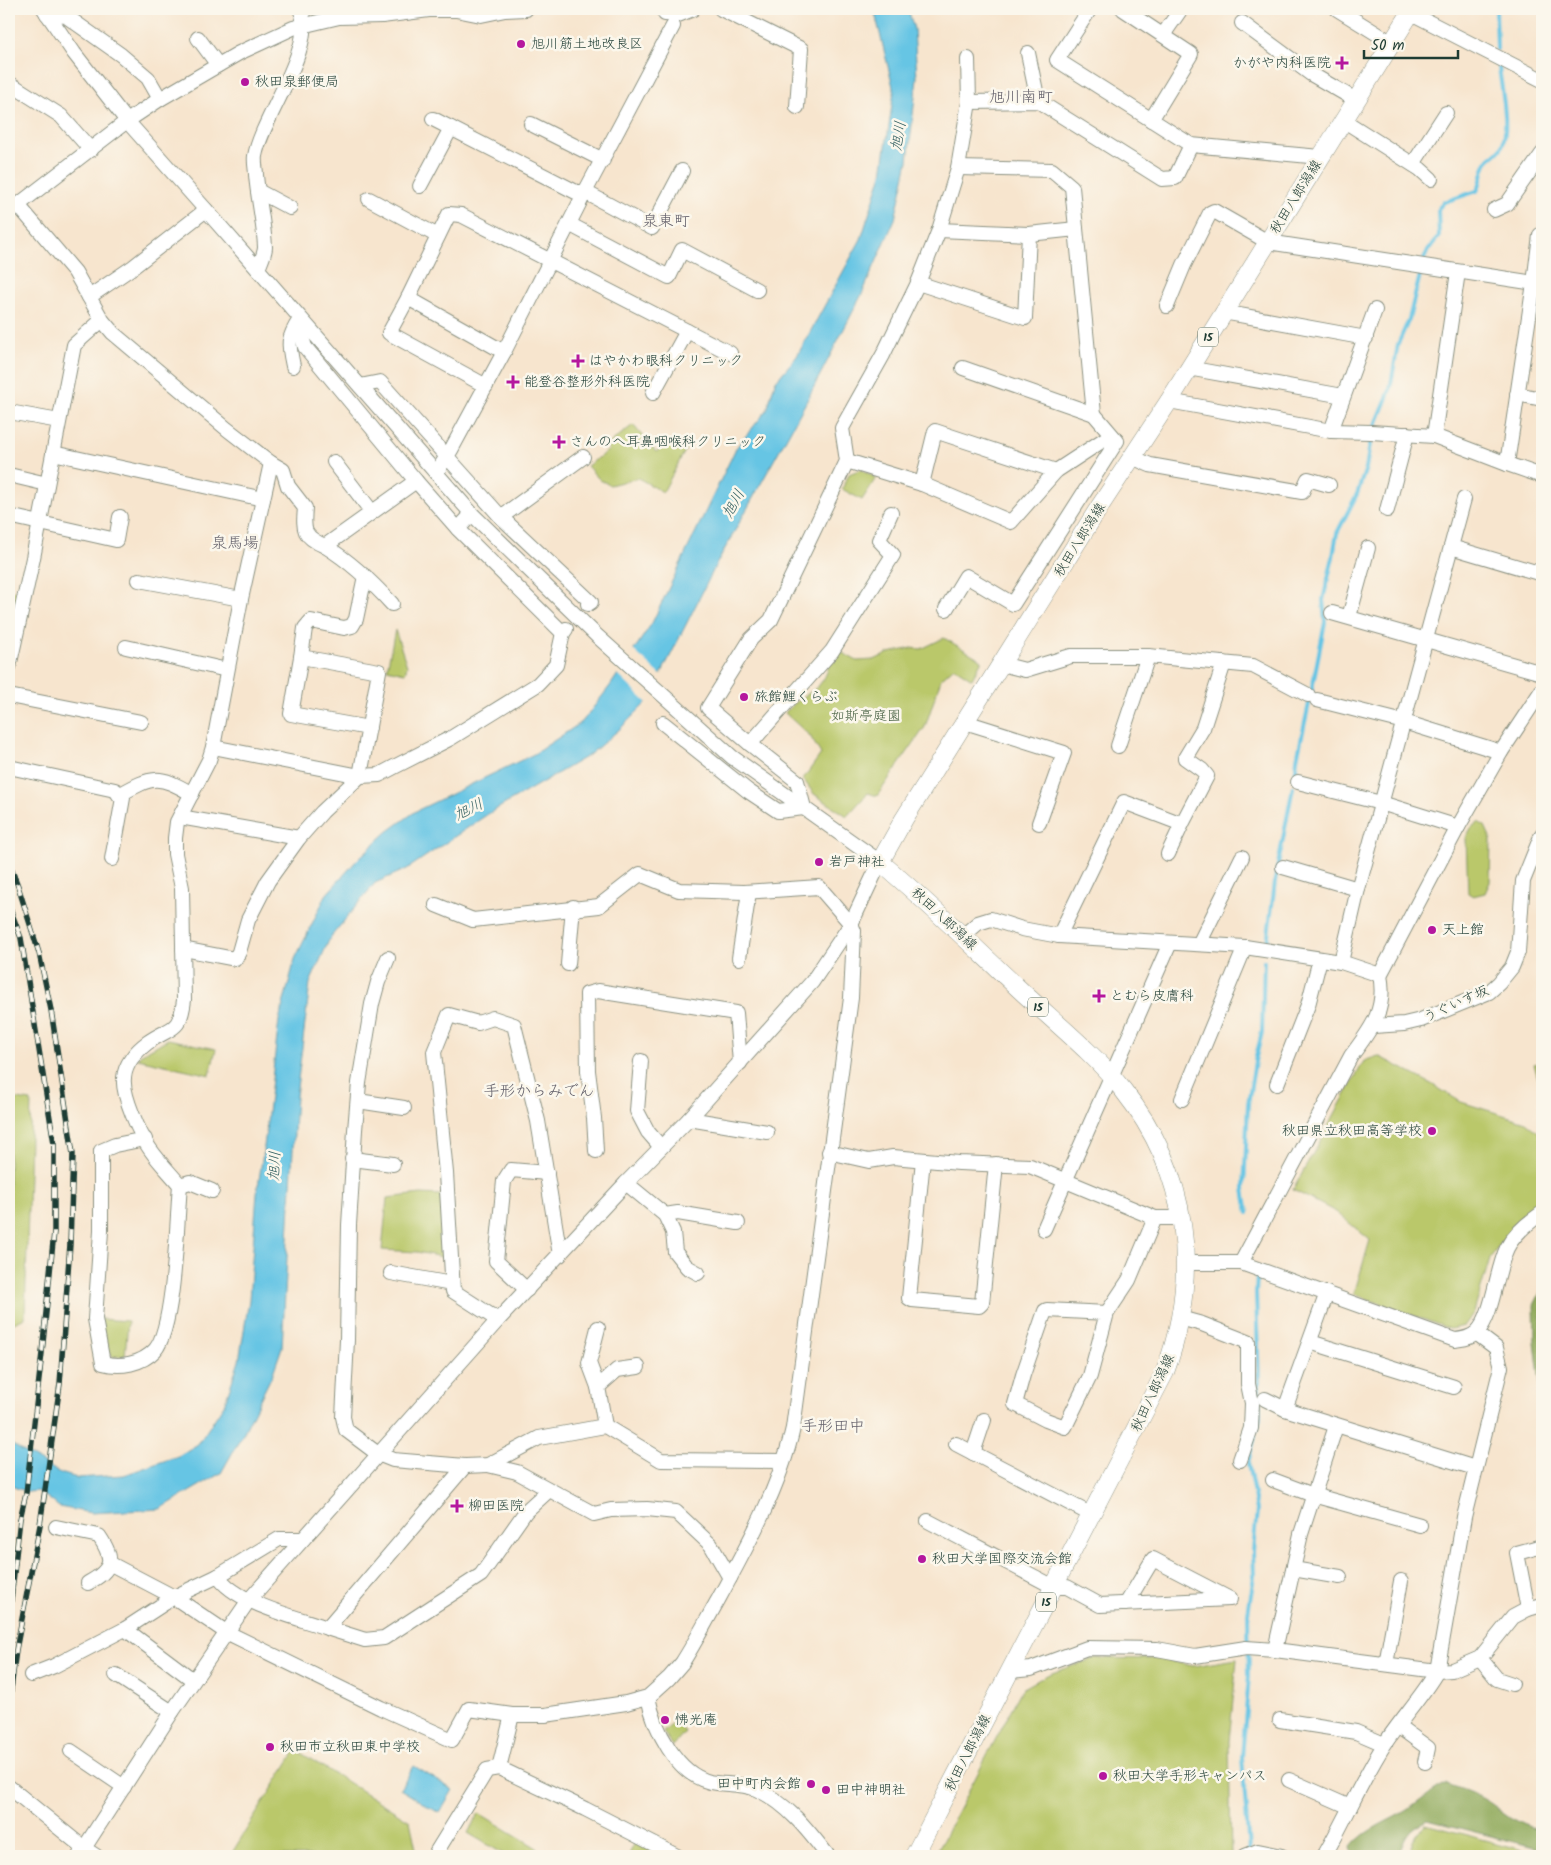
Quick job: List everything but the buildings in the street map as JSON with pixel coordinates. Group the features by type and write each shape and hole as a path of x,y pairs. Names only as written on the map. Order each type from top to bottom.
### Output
{"main road":[{"name":"秋田八郎潟線","path":"914,1856 1165,1372 1180,1318 1186,1263 1181,1218 1173,1184 1160,1149 1137,1109 1112,1077 963,936 880,862 904,819 1412,11"}],"street":[{"path":"258,269 265,249 255,157 266,123 291,74 302,39 303,14 300,9"},
{"path":"392,604 346,559 306,535 304,525 305,508 288,486 283,470 227,429 113,333 102,320 75,272 13,208 160,99 264,40 303,24 366,13 456,10 481,15 505,10 526,9"},
{"path":"664,9 665,14 678,15 693,9"},
{"path":"721,9 801,49 797,107"},
{"path":"1090,9 1057,60 1191,145 1320,157"},
{"path":"1123,9 1191,54 1151,120"},
{"path":"1163,35 1181,9"},
{"path":"1337,9 1392,43"},
{"path":"46,11 66,16 120,55 148,78 160,99"},
{"path":"9,1787 87,1854 124,1787 172,1712 249,1600 498,1320 626,1182 689,1119 812,982 851,924 880,862 732,757 602,641 472,514 127,122 74,52 46,11"},
{"path":"1412,11 1542,80"},
{"path":"1242,23 1311,74 1356,100"},
{"path":"436,473 447,457 486,386 585,192 673,26"},
{"path":"198,38 218,65"},
{"path":"1028,53 1038,101"},
{"path":"804,808 798,781 750,744 708,708 751,639 771,620 847,461 842,428 883,355 918,283 939,230 958,168 969,102 968,60"},
{"path":"9,84 61,116 91,150"},
{"path":"969,102 1038,101 1162,180 1175,178 1191,145"},
{"path":"1412,164 1446,113"},
{"path":"434,118 576,192 585,192 652,228 682,171"},
{"path":"1343,120 1412,164 1431,179"},
{"path":"531,124 602,160"},
{"path":"420,186 451,128"},
{"path":"1494,210 1507,204 1542,154"},
{"path":"958,168 1052,170 1072,187 1094,414"},
{"path":"258,191 290,208"},
{"path":"369,199 438,236"},
{"path":"89,297 133,267 206,210"},
{"path":"1167,306 1184,265 1210,213 1214,211 1268,242 1534,282"},
{"path":"486,386 390,333 449,214 462,215 730,353"},
{"path":"569,224 669,277 682,250 757,290"},
{"path":"939,230 1029,234 1076,229"},
{"path":"918,283 1025,318 1029,234"},
{"path":"1507,464 1540,235"},
{"path":"1434,436 1458,272"},
{"path":"408,298 504,352"},
{"path":"1331,431 1375,310"},
{"path":"1224,312 1366,338"},
{"path":"293,366 288,345 292,331 300,318"},
{"path":"213,747 360,776 380,775 451,738 538,684 556,665 565,631 458,528 416,481 305,346 301,334 300,318"},
{"path":"9,667 40,522 74,346 102,320"},
{"path":"653,393 687,331"},
{"path":"946,609 966,576 1013,604 1117,441 1094,414 964,368"},
{"path":"1188,368 1344,396"},
{"path":"360,386 380,382 502,517 591,602 588,604"},
{"path":"1517,394 1542,399"},
{"path":"1168,401 1331,431 1434,436 1542,476"},
{"path":"9,412 59,421"},
{"path":"922,484 935,431 1056,471"},
{"path":"1387,510 1407,434"},
{"path":"847,461 922,484 1011,522 1056,471 1111,435"},
{"path":"53,453 263,499"},
{"path":"502,517 583,457"},
{"path":"1132,457 1150,465 1302,492 1308,479 1329,485"},
{"path":"334,462 372,512"},
{"path":"145,1139 115,1145 101,1151 101,1231 95,1319 102,1363 113,1366 128,1365 142,1360 155,1350 166,1331 171,1299 180,1185 150,1149 128,1100 123,1078 126,1068 134,1055 148,1043 177,1025 183,1012 182,888 175,854 174,838 180,817 209,760 213,747 241,599 271,463"},
{"path":"9,475 47,484"},
{"path":"325,546 416,481"},
{"path":"1082,494 1100,506"},
{"path":"1341,962 1358,889 1464,499"},
{"path":"750,744 832,650 893,555 879,540 891,513"},
{"path":"458,528 472,514"},
{"path":"9,516 116,540 120,517"},
{"path":"1349,617 1368,548"},
{"path":"1451,548 1542,574"},
{"path":"365,576 356,619 352,626 344,628 311,621 305,628 291,714 369,728"},
{"path":"139,580 241,599"},
{"path":"1332,613 1542,673"},
{"path":"126,647 227,670"},
{"path":"1001,664 1025,670 1071,656 1148,656 1253,666 1312,697 1404,722 1501,752"},
{"path":"1118,746 1148,656"},
{"path":"183,949 235,959 239,952 248,920 268,881 299,838 322,812 360,776 379,671 301,657"},
{"path":"1168,854 1207,776 1185,758 1203,728 1224,663"},
{"path":"1241,1263 1351,1056 1373,1026 1380,1009 1382,987 1380,975 1458,827 1501,752 1542,690"},
{"path":"9,696 141,722"},
{"path":"965,722 1064,753 1039,823"},
{"path":"663,723 748,791 778,811 804,808"},
{"path":"9,767 115,790 123,798 112,859"},
{"path":"119,794 142,782 160,778 192,794"},
{"path":"1298,782 1381,803 1458,827"},
{"path":"1059,936 1124,802 1182,824"},
{"path":"180,817 299,838"},
{"name":"うぐいす坂","path":"1373,1026 1404,1024 1421,1020 1489,992 1499,983 1512,967 1518,952 1523,881 1542,834"},
{"path":"1199,944 1242,857"},
{"path":"1283,867 1358,889"},
{"path":"110,1563 174,1597 226,1632 381,1708 452,1740 469,1710 512,1715 545,1715 618,1705 648,1697 682,1663 758,1524 790,1441 794,1420 851,998 854,931 851,924 819,887 749,892 679,890 640,874 599,906 573,907 472,920 436,905"},
{"path":"739,958 749,892"},
{"path":"568,964 573,907"},
{"path":"963,936 978,923 991,919 1022,929 1059,936 1245,947 1341,962 1380,975"},
{"path":"1044,1229 1170,944"},
{"path":"1182,1099 1245,947"},
{"path":"388,958 378,982 372,1004 352,1159 348,1225 347,1340 343,1417 346,1430 378,1454 392,1460 465,1466 488,1464 517,1472 594,1514 611,1510 647,1509 676,1512 711,1545 730,1578"},
{"path":"1277,1084 1308,1005 1320,958"},
{"path":"596,1151 588,1071 587,994 598,991 736,1013 740,1063"},
{"path":"498,1320 453,1291 446,1173 434,1052 449,1015 478,1023 493,1018 514,1025 538,1121 560,1255"},
{"path":"641,1061 637,1112 648,1132 661,1148"},
{"path":"358,1101 404,1108"},
{"path":"689,1119 767,1132"},
{"path":"829,1152 870,1161 893,1157 1030,1166 1155,1218 1181,1218"},
{"path":"352,1159 393,1164"},
{"path":"924,1160 909,1298 912,1300 979,1306 982,1303 996,1164"},
{"path":"526,1290 496,1261 496,1241 504,1181 511,1170 547,1173"},
{"path":"180,1185 190,1182 212,1191"},
{"path":"626,1182 665,1215 673,1232 676,1252 687,1267 698,1273"},
{"path":"665,1215 678,1213 738,1223"},
{"path":"1186,1263 1241,1263 1455,1340 1469,1338 1485,1322 1500,1265 1508,1246 1528,1222 1542,1213"},
{"path":"1107,1313 1045,1311 1014,1401 1015,1404 1046,1420 1065,1427 1090,1376 1107,1313 1129,1280 1155,1218"},
{"path":"391,1274 452,1284"},
{"path":"1285,1409 1327,1293"},
{"path":"1180,1318 1202,1324 1248,1342 1248,1384 1252,1403 1251,1428 1240,1460"},
{"path":"598,1328 589,1363 598,1387 605,1426"},
{"path":"1324,1856 1360,1785 1384,1744 1430,1683 1437,1670 1464,1517 1501,1367 1496,1348 1476,1333"},
{"path":"1310,1342 1454,1387"},
{"path":"598,1387 617,1370 638,1367"},
{"path":"1265,1399 1285,1409 1336,1426 1475,1468"},
{"path":"973,1453 984,1420"},
{"path":"488,1464 539,1438 605,1426 661,1460 783,1461"},
{"path":"1275,1650 1292,1569 1312,1495 1336,1426"},
{"path":"956,1444 1092,1515"},
{"path":"326,1628 465,1466"},
{"path":"1273,1480 1312,1495 1420,1525"},
{"path":"218,1576 224,1584 249,1600 365,1640 384,1638 481,1575 526,1511 549,1490"},
{"path":"928,1521 1054,1587 1067,1587 1100,1605 1126,1604 1154,1602 1230,1599 1153,1559 1126,1604"},
{"path":"56,1527 100,1536 108,1550 110,1563 103,1575 88,1583"},
{"path":"32,1675 54,1666 125,1629 174,1597 218,1576 279,1540 303,1538"},
{"path":"1528,1610 1517,1553 1542,1546"},
{"path":"1292,1569 1340,1577"},
{"path":"1386,1664 1401,1581"},
{"path":"1010,1671 1031,1669 1087,1648 1156,1649 1195,1656 1250,1648 1437,1670 1452,1670 1480,1658 1514,1618 1542,1605"},
{"path":"125,1629 194,1680"},
{"path":"1480,1658 1497,1679 1512,1684"},
{"path":"116,1675 172,1712"},
{"path":"648,1697 658,1730 684,1768 701,1780 749,1787 764,1794 804,1824 828,1856"},
{"path":"499,1768 512,1715"},
{"path":"1280,1720 1356,1732 1384,1744"},
{"path":"1398,1726 1428,1748 1425,1762"},
{"path":"71,1751 124,1787"},
{"path":"434,1856 487,1770 499,1768 586,1809 678,1856"},
{"path":"1289,1780 1350,1807"},
{"path":"1250,1854 1282,1856"}],"green space":[{"path":"633,425 656,452 671,441 686,449 663,492 638,478 610,485 600,480 587,466 609,450 606,446"},
{"path":"861,469 876,478 862,500 842,489 849,474"},
{"path":"9,590 18,591 9,642"},
{"path":"395,630 407,666 405,673 387,669"},
{"name":"如斯亭庭園","path":"944,638 982,660 972,679 954,667 941,679 925,727 877,796 868,793 847,816 814,794 803,779 821,754 810,736 785,713 789,708 820,684 826,675 830,662 841,652 857,661 874,660 889,653 912,648 921,649"},
{"path":"1478,822 1485,826 1491,839 1490,882 1485,893 1473,896 1468,893 1466,838 1471,828"},
{"path":"168,1039 216,1049 210,1075 138,1059 140,1055"},
{"path":"1378,1056 1461,1102 1526,1122 1542,1135 1542,1202 1517,1222 1490,1258 1474,1312 1464,1326 1450,1329 1354,1294 1370,1240 1336,1212 1293,1190 1364,1061"},
{"path":"1542,1062 1542,1093 1534,1064"},
{"path":"9,1098 31,1101 25,1318 9,1325"},
{"path":"421,1194 441,1195 447,1258 417,1252 382,1250 387,1198"},
{"path":"1542,1289 1542,1399 1535,1343 1534,1305"},
{"path":"100,1319 128,1321 125,1356 114,1357 105,1350"},
{"name":"秋田大学手形キャンパス","path":"1095,1658 1160,1659 1193,1666 1237,1659 1229,1741 1231,1856 935,1855 1022,1689 1049,1674"},
{"path":"675,1722 685,1732 672,1746 663,1732"},
{"path":"296,1750 410,1821 416,1849 412,1856 230,1856"},
{"path":"1447,1784 1482,1798 1520,1823 1535,1828 1542,1828 1542,1849 1428,1820 1412,1830 1399,1856 1353,1856 1351,1847 1363,1835"},
{"path":"479,1813 537,1848 532,1856 507,1856 468,1833"},
{"path":"1425,1824 1542,1856 1408,1856 1413,1840"},
{"path":"636,1841 664,1856 628,1856"}],"water":[{"name":"旭川","path":"874,9 908,9 914,29 917,78 908,161 895,219 862,294 805,404 717,563 647,702 621,728 589,755 488,814 407,869 375,883 330,938 310,983 296,1096 282,1347 273,1373 243,1434 221,1473 160,1509 91,1513 59,1507 37,1491 28,1492 16,1488 9,1483 9,1443 60,1473 77,1478 124,1475 178,1456 198,1444 224,1405 239,1361 249,1300 257,1193 279,1020 295,959 326,895 357,860 387,832 416,811 534,754 582,722 610,686 652,623 736,448 767,410 775,382 797,356 861,239 882,174 894,91"},
{"path":"414,1766 453,1790 439,1813 400,1789"}],"pier":[{"path":"632,649 662,676 648,704 616,673"}],"waterway":[{"path":"1496,9 1497,49"},
{"path":"1424,259 1428,250 1439,236 1438,209 1444,202 1477,191 1487,162 1501,148 1504,140 1505,120 1499,67"},
{"path":"1375,427 1390,390 1398,344 1409,319 1421,271"},
{"path":"1295,778 1297,759 1325,622 1323,600 1337,533 1357,494 1366,468 1371,438"},
{"path":"1267,943 1276,875 1293,787"},
{"path":"1248,1213 1244,1189 1248,1104 1262,1032 1264,961"},
{"path":"1257,1276 1260,1418 1257,1429"},
{"path":"1249,1850 1242,1757 1249,1676 1248,1613 1254,1576 1253,1551 1257,1510 1248,1463 1255,1436"}],"railway":[{"path":"9,863 39,953 51,1010 73,1154 70,1244 60,1384 40,1525 16,1650 9,1705"},
{"path":"9,906 21,938 54,1143 54,1232 26,1493 20,1519 9,1618"}],"place":[{"name":"旭川筋土地改良区","path":"521,44"},
{"name":"かがや内科医院","path":"1342,63"},
{"name":"秋田泉郵便局","path":"245,82"},
{"name":"はやかわ眼科クリニック","path":"578,361"},
{"name":"能登谷整形外科医院","path":"513,382"},
{"name":"さんのへ耳鼻咽喉科クリニック","path":"559,442"},
{"name":"旅館鯉くらぶ","path":"744,697"},
{"name":"岩戸神社","path":"819,862"},
{"name":"天上館","path":"1432,930"},
{"name":"とむら皮膚科","path":"1099,996"},
{"name":"秋田県立秋田高等学校","path":"1432,1131"},
{"name":"柳田医院","path":"457,1506"},
{"name":"秋田大学国際交流会館","path":"922,1559"},
{"name":"怫光庵","path":"665,1720"},
{"name":"秋田市立秋田東中学校","path":"270,1747"},
{"name":"秋田大学手形キャンパス","path":"1103,1776"},
{"name":"田中町内会館","path":"811,1784"},
{"name":"田中神明社","path":"826,1790"}],"district":[{"name":"旭川南町","path":"1021,97"},
{"name":"泉東町","path":"666,221"},
{"name":"泉馬場","path":"235,543"},
{"name":"手形からみでん","path":"539,1091"},
{"name":"手形田中","path":"833,1426"}]}
